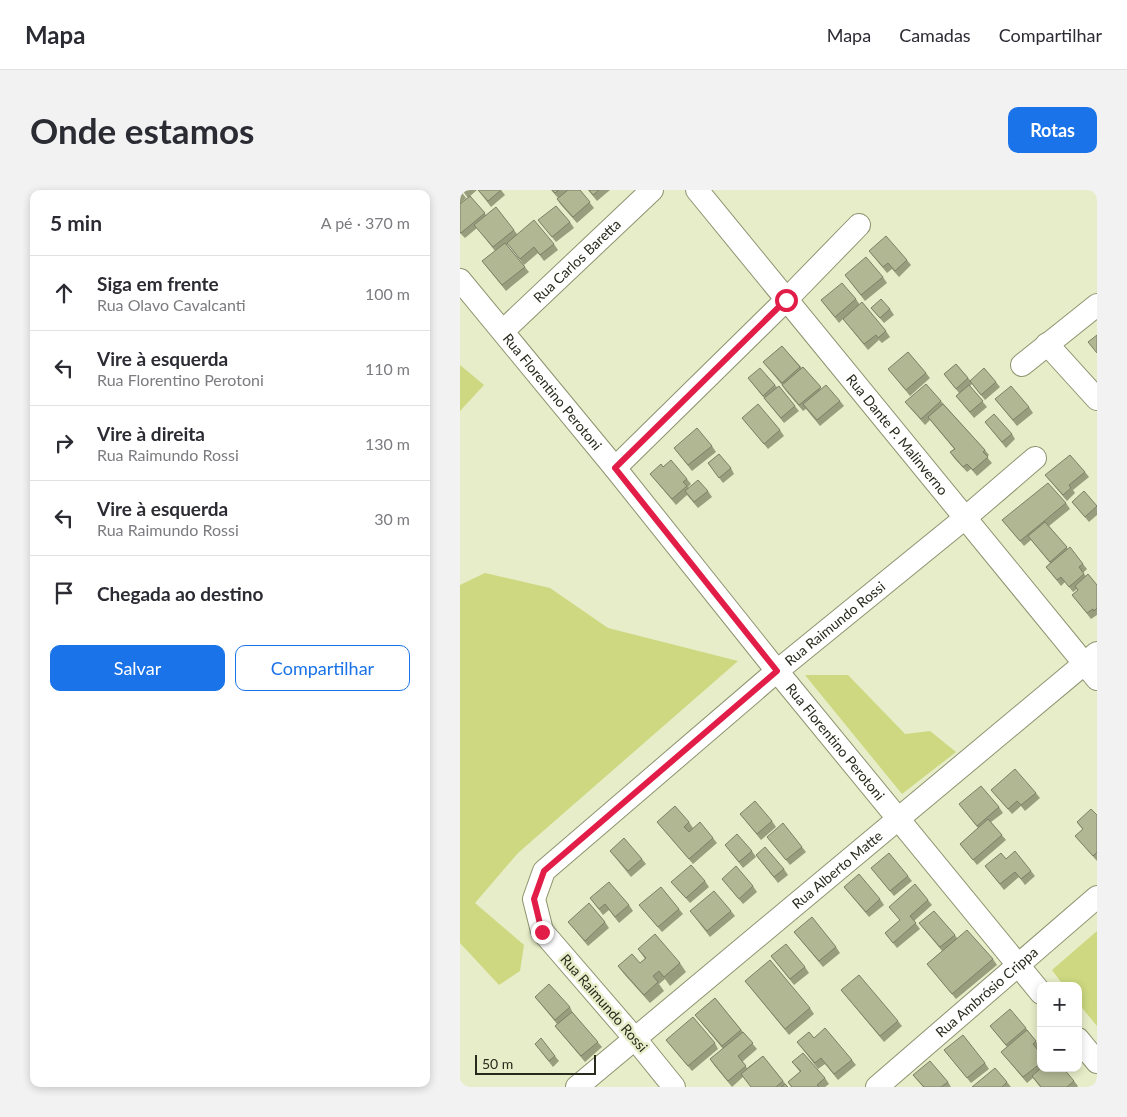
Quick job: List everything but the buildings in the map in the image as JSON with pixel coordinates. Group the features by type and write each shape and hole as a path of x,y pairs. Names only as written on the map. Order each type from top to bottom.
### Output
{"street":[{"name":"Rua Carlos Baretta","path":"503,331 652,190"},
{"name":"Rua Dante P. Malinverno","path":"697,190 965,518 1093,665"},
{"path":"615,468 786,300 859,225"},
{"name":"Rua Florentino Perotoni","path":"460,280 615,468 898,820 1037,988"},
{"path":"1022,365 1097,305"},
{"path":"1047,344 1097,398"},
{"name":"Rua Raimundo Rossi","path":"674,1087 636,1040 542,932 534,899 544,871 777,671 965,518 1035,458"},
{"name":"Rua Alberto Matte","path":"577,1087 636,1040 898,820 1093,665"},
{"name":"Rua Ambrósio Crippa","path":"877,1087 1097,897"},
{"path":"1082,1044 1097,1062"}],"green space":[{"path":"460,365 484,385 460,411"},
{"path":"485,573 550,588 608,628 738,661 518,853 475,903 524,945 520,971 499,985 460,943 460,585"},
{"path":"805,675 848,675 905,734 930,731 956,752 902,794"},
{"path":"1097,931 1097,1026 1082,1008 1082,982 1061,982 1052,970"}],"route":[{"path":"542,932 534,899 544,871 777,671 615,468 786,300"}]}
